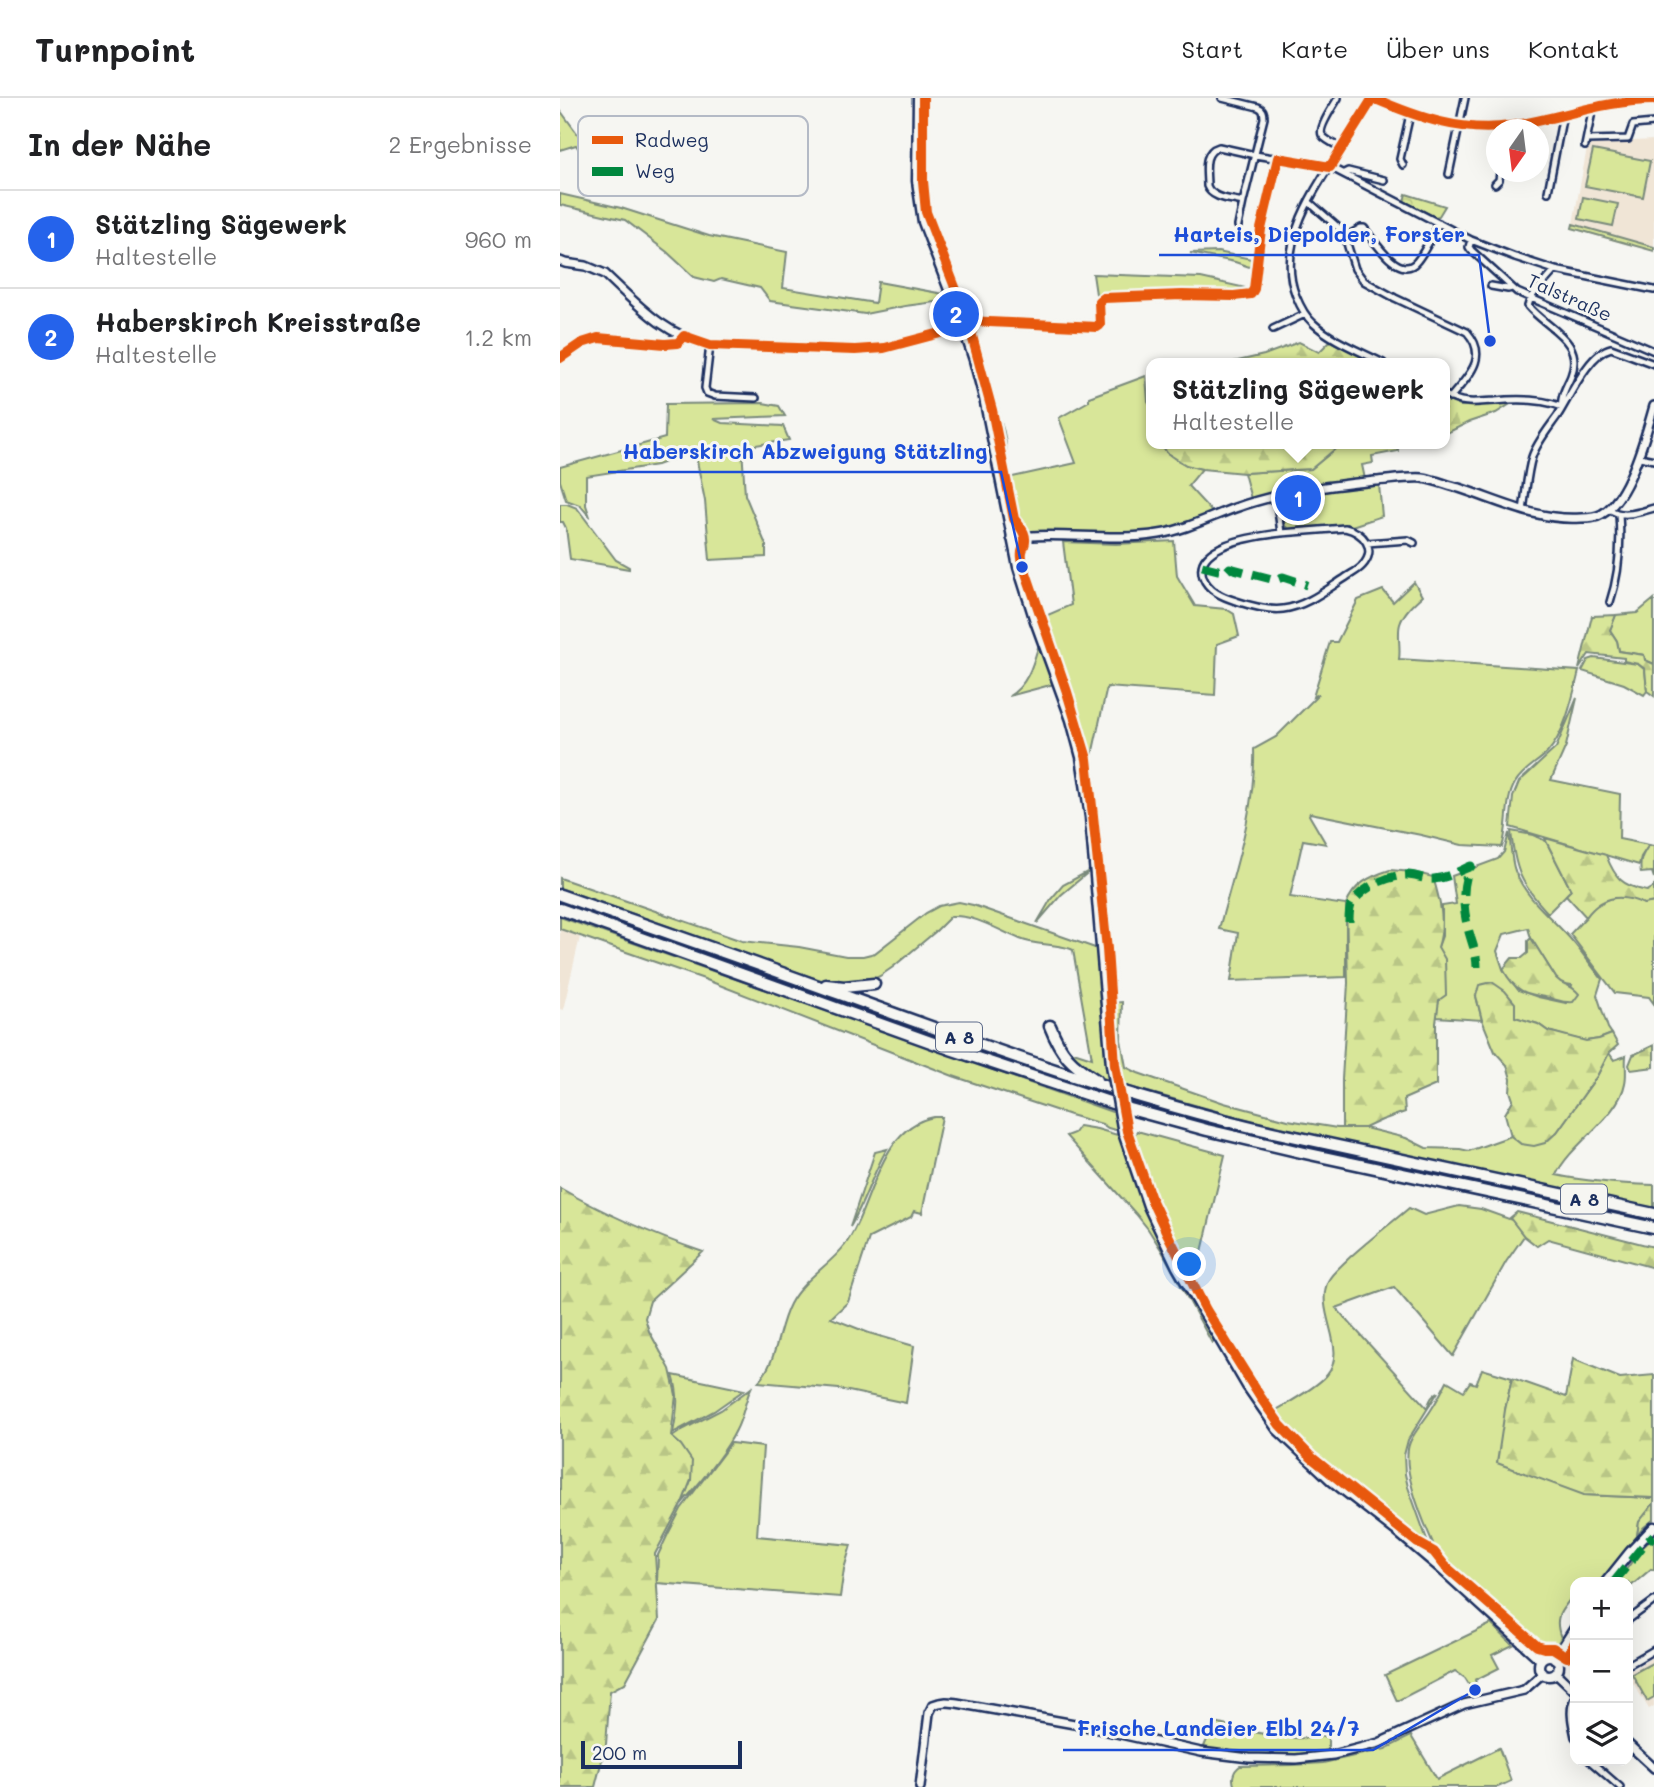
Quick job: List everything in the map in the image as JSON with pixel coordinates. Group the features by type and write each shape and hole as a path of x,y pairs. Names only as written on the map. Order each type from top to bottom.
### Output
{"highway":[{"name":"A 8","path":"560,895 1108,1088 1238,1124 1654,1214"},
{"name":"A 8","path":"560,909 953,1050 1130,1109 1305,1153 1654,1228"},
{"path":"811,983 844,987 874,984"},
{"path":"1050,1026 1062,1052 1069,1060 1108,1088"}],"main road":[{"path":"918,98 919,206 963,327 984,398 1011,538 1025,590 1071,720 1081,757 1091,829 1111,1065 1123,1133 1140,1186 1177,1267 1247,1387 1277,1429 1332,1481 1403,1536 1541,1660"},
{"path":"1610,1577 1654,1527"},
{"path":"1555,1658 1570,1636"},
{"path":"1548,1656 1555,1658 1559,1666 1556,1673 1550,1676 1542,1674 1539,1668 1541,1660 1548,1656"}],"street":[{"path":"1222,98 1262,109 1264,113 1238,226"},
{"path":"1338,98 1321,132 1322,136 1342,148"},
{"path":"1373,358 1320,330 1305,314 1293,289 1290,259 1295,232 1309,202 1373,98 1410,114 1459,126 1486,127"},
{"path":"1449,174 1465,98"},
{"path":"1543,119 1627,101 1654,100"},
{"path":"1593,107 1586,143 1628,139 1633,125 1654,123"},
{"path":"1403,165 1400,159 1410,114"},
{"path":"1548,192 1563,114"},
{"path":"1243,202 1214,195 1208,190 1208,155 1214,148 1330,167 1471,240 1515,257 1555,270 1654,290"},
{"path":"1344,173 1348,170 1384,180"},
{"path":"1309,202 1338,225 1345,237 1354,269 1364,281 1467,332 1472,338 1477,354 1475,367 1450,394"},
{"path":"1345,237 1364,228 1389,259 1401,266 1410,266 1417,262 1439,223"},
{"name":"Talstraße","path":"1471,240 1469,247 1517,292 1654,351"},
{"path":"562,262 586,266 605,274 653,320 684,336 710,345 870,350 963,327"},
{"path":"1555,270 1531,297 1528,306 1572,348 1573,371 1561,401 1562,407"},
{"name":"Talstraße","path":"1491,286 1512,288"},
{"path":"1273,329 1305,314"},
{"path":"560,358 582,343 598,338 665,344 678,343 684,336"},
{"path":"710,345 705,388 707,393 715,396 756,398"},
{"path":"1523,510 1535,450 1593,362 1607,348 1654,364"},
{"path":"1450,397 1461,402 1535,401 1562,407"},
{"path":"1011,538 1031,535 1162,534 1276,495 1334,485 1421,478 1542,516 1569,519 1598,516 1609,509 1640,457 1654,406"},
{"path":"1640,457 1654,460"},
{"path":"1276,495 1281,533"},
{"path":"1609,509 1625,515 1654,508"},
{"path":"1610,602 1619,548 1619,514"},
{"path":"1345,528 1353,530 1361,534 1367,543 1368,556 1361,567 1322,592 1294,607 1277,610 1252,606 1223,596 1208,585 1202,576 1202,566 1211,552 1240,541 1281,533 1345,528"},
{"path":"1367,543 1408,540 1414,543"},
{"path":"1633,1616 1654,1601"},
{"path":"1633,1662 1654,1650"},
{"path":"1556,1673 1570,1686"},
{"path":"920,1787 928,1718 933,1705 945,1701 1080,1725 1186,1749 1231,1756 1296,1759 1359,1750 1464,1704 1524,1690 1542,1674"},
{"path":"1633,1749 1654,1768"},
{"path":"1596,1766 1620,1787"}],"shaded area":[{"path":"1654,140 1654,252 1572,229 1590,143"},
{"path":"560,929 580,937 563,1010 560,1009"},
{"path":"1654,1656 1654,1706 1649,1709 1633,1683 1633,1669"}],"green space":[{"path":"560,110 578,134 578,148 576,145 560,150"},
{"path":"1593,150 1650,161 1643,197 1585,186"},
{"path":"560,194 621,208 709,236 787,252 783,288 875,303 878,282 949,295 951,300 865,314 770,301 760,288 721,279 714,282 694,277 625,220 560,205"},
{"path":"1406,194 1445,206 1439,216 1435,217 1404,201"},
{"path":"1583,197 1618,204 1613,226 1579,219"},
{"path":"1573,224 1654,247 1654,251 1572,228"},
{"path":"1218,252 1256,260 1255,269 1190,253"},
{"path":"1093,274 1201,278 1250,289 1253,285 1252,290 1245,294 1228,296 1175,294 1104,297 1097,301"},
{"path":"1330,341 1364,358 1251,358 1299,342 1319,352"},
{"path":"1146,376 1146,449 1165,449 1176,460 1202,469 1188,486 1213,513 1168,529 1134,533 1025,532 1016,519 1008,478 1076,463 1059,418 1089,401 1089,397"},
{"path":"1450,401 1460,406 1512,403 1496,413 1450,432"},
{"path":"763,403 779,406 785,416 713,419 722,423 783,426 789,440 742,447 745,495 766,545 766,557 710,560 705,501 695,451 657,465 586,476 586,505 590,517 580,505 566,500 560,481 560,467 665,438 666,404"},
{"path":"994,409 1004,432 1007,473"},
{"path":"1165,449 1335,449 1311,469 1244,473 1186,465"},
{"path":"1335,449 1398,449 1372,456 1373,463 1362,465 1365,479 1307,486 1251,499 1244,473 1311,469"},
{"path":"1379,485 1382,516 1349,527 1290,530 1285,526 1284,508 1290,499 1337,489"},
{"path":"560,504 577,508 616,560 629,569 570,559 566,528 563,522 560,522"},
{"path":"1174,541 1177,576 1195,606 1226,609 1234,614 1239,636 1217,644 1215,695 1107,687 1089,769 1084,743 1043,617 1071,605 1063,542 1116,544"},
{"path":"1414,582 1422,596 1406,612 1400,624 1399,659 1579,671 1568,714 1559,736 1547,753 1515,783 1509,798 1502,847 1462,845 1310,813 1326,844 1303,840 1290,897 1346,905 1346,977 1231,981 1238,933 1219,929 1248,817 1254,749 1276,737 1319,694 1313,697 1330,642 1337,642 1358,600 1383,590 1393,602"},
{"path":"1654,599 1654,664 1645,660 1644,655 1619,651 1617,641 1610,630 1616,615 1637,613"},
{"path":"1616,615 1610,630 1617,641 1619,651 1644,655 1645,660 1654,664 1654,696 1647,691 1645,669 1638,664 1624,661 1624,658 1589,654 1579,669 1592,616"},
{"path":"1039,644 1054,684 1009,696 1025,680"},
{"path":"1594,658 1638,664 1645,670 1647,691 1644,695 1624,684 1582,671 1588,660"},
{"path":"1577,698 1566,746 1551,780 1620,794 1619,839 1649,845 1639,865 1510,827 1513,797 1519,782 1556,748"},
{"path":"1511,831 1533,835 1546,841 1571,890 1548,913 1525,885 1517,867"},
{"path":"1509,833 1514,867 1524,888 1574,943 1602,979 1597,995 1612,1034 1586,1041 1568,1037 1514,1017 1476,996 1482,1020 1436,1017 1442,906 1456,904 1452,876 1498,859 1504,852","holes":["1528,928 1531,938 1560,983 1572,985 1566,1003 1518,990 1503,969 1497,951 1504,934"]},
{"path":"1545,838 1606,855 1620,880 1647,891 1654,887 1654,902 1644,904 1627,898 1612,898 1598,905 1586,917 1566,895 1571,890"},
{"path":"1649,845 1654,846 1654,878 1652,872 1641,873 1642,858"},
{"path":"1091,870 1061,895 1037,923 1063,885"},
{"path":"1390,870 1433,877 1440,903 1442,929 1438,947 1445,959 1446,995 1439,1000 1436,1023 1436,1085 1404,1099 1405,1112 1365,1128 1342,1128 1348,983 1346,905 1358,886"},
{"path":"560,878 742,941 799,947 846,956 875,953 926,913 939,906 959,902 1098,949 1109,1080 1084,1068 1064,1049 1092,1058 1071,949 1026,941 978,920 951,916 880,976 867,982 836,984 560,888"},
{"path":"1613,897 1632,898 1644,904 1654,902 1654,1004 1649,997 1615,993 1570,934 1593,907"},
{"path":"560,917 1115,1113 1118,1128 1108,1128 953,1076 704,979 560,929"},
{"path":"1531,938 1556,978 1579,994 1573,1002 1527,993 1507,977 1503,969 1512,958 1522,958 1528,953 1528,941"},
{"path":"1492,982 1505,991 1515,1003 1515,1017 1538,1024 1548,1031 1586,1041 1612,1034 1618,1045 1609,1053 1597,1076 1557,1132 1545,1143 1534,1146 1521,1144 1511,1136 1505,1114 1513,1100 1510,1091 1511,1079 1507,1065 1495,1052 1476,996 1479,985"},
{"path":"1122,1002 1121,1040 1126,1067 1138,1073 1224,1103 1288,1120 1337,1128 1365,1128 1406,1138 1426,1148 1469,1151 1511,1136 1521,1144 1557,1132 1597,1076 1609,1053 1614,1060 1626,1056 1626,1080 1614,1107 1572,1152 1556,1175 1654,1185 1654,1208 1241,1118 1119,1084 1113,1003"},
{"path":"1654,1045 1654,1067 1631,1070 1629,1065 1633,1055"},
{"path":"942,1117 922,1213 914,1211 911,1217 869,1238 848,1302 831,1318 914,1346 906,1403 839,1389 758,1382 770,1364 795,1295 845,1245 855,1229 889,1152 900,1136 915,1124"},
{"path":"1079,1126 1121,1136 1144,1206 1180,1280 1214,1340 1212,1343 1148,1229 1066,1136 1074,1133"},
{"path":"1137,1131 1225,1155 1196,1277 1177,1245 1154,1193 1135,1140"},
{"path":"887,1149 860,1208 850,1227 875,1152"},
{"path":"560,1188 594,1207 703,1252 650,1301 645,1318 649,1331 670,1369 676,1395 671,1436 692,1461 691,1480 655,1554 659,1620 625,1683 610,1691 606,1744 595,1787 560,1787"},
{"path":"1459,1206 1481,1209 1512,1220 1524,1236 1506,1262 1453,1356 1394,1287 1336,1308 1427,1408 1432,1397 1438,1392 1408,1440 1404,1455 1408,1487 1430,1548 1421,1544 1324,1467 1273,1412 1316,1385 1327,1375 1333,1364 1333,1342 1325,1293 1328,1281 1334,1273 1409,1208 1424,1215"},
{"path":"1517,1212 1654,1247 1654,1268 1548,1239 1537,1246 1524,1236 1510,1218"},
{"path":"1573,1359 1620,1378 1654,1375 1654,1498 1584,1495 1497,1463 1512,1378 1566,1397"},
{"path":"1482,1369 1512,1378 1505,1410 1584,1495 1654,1498 1651,1508 1639,1522 1637,1536 1605,1577 1570,1577 1570,1598 1558,1619 1561,1638 1555,1647 1541,1645 1446,1565 1426,1528 1415,1497 1408,1466 1410,1442 1447,1381 1464,1391 1470,1382 1476,1384"},
{"path":"673,1375 744,1390 714,1411 673,1433 677,1397"},
{"path":"751,1388 731,1439 682,1503 691,1480 672,1437 721,1410"},
{"path":"731,1443 763,1447 757,1536 851,1545 840,1597 657,1583 658,1555 681,1509"},
{"path":"1654,1503 1654,1519 1637,1536 1639,1522"},
{"path":"1654,1537 1654,1570 1651,1569 1633,1584 1633,1577 1621,1577 1642,1548"},
{"path":"1491,1624 1513,1645 1492,1655 1499,1668 1475,1680 1477,1687 1472,1689 1465,1678 1455,1671 1397,1701 1385,1675"},
{"path":"1654,1662 1654,1697 1647,1701 1633,1673"},
{"path":"1214,1723 1286,1737 1315,1738 1328,1735 1328,1753 1266,1755 1203,1749"},
{"path":"1411,1736 1437,1779 1499,1748 1511,1781 1498,1787 1235,1787 1234,1784 1234,1773 1240,1766 1323,1763 1385,1749"}],"marked path":[{"path":"1202,566 1226,572 1230,568 1275,580 1283,577 1307,585"},
{"path":"1349,922 1350,907 1355,899 1384,880 1410,875 1439,878 1471,866 1464,888 1464,905 1477,967"},
{"path":"1618,1577 1654,1535"}],"cycle path":[{"path":"923,98 923,181 926,212 968,321 992,410 1014,519 1024,535 1023,562 1087,759 1107,949 1115,1065 1127,1131 1151,1199 1206,1310 1280,1425 1311,1457 1418,1543 1434,1552 1445,1566 1537,1646 1553,1648 1567,1657 1570,1651"},
{"path":"560,358 582,343 598,338 665,344 678,343 684,336 710,345 855,350 884,348 963,327 968,321 1097,327 1100,325 1099,301 1103,298 1251,294 1254,289 1261,229 1278,158 1330,167 1373,98 1440,122 1492,128 1528,123 1599,106 1654,100"}],"place":[{"name":"Haberskirch Kreisstraße","path":"956,314"},
{"name":"Harteis, Diepolder, Forster","path":"1490,341"},
{"name":"Stätzling Sägewerk","path":"1298,498"},
{"name":"Haberskirch Abzweigung Stätzling","path":"1022,567"},
{"name":"Frische Landeier Elbl 24/7","path":"1475,1690"}]}
